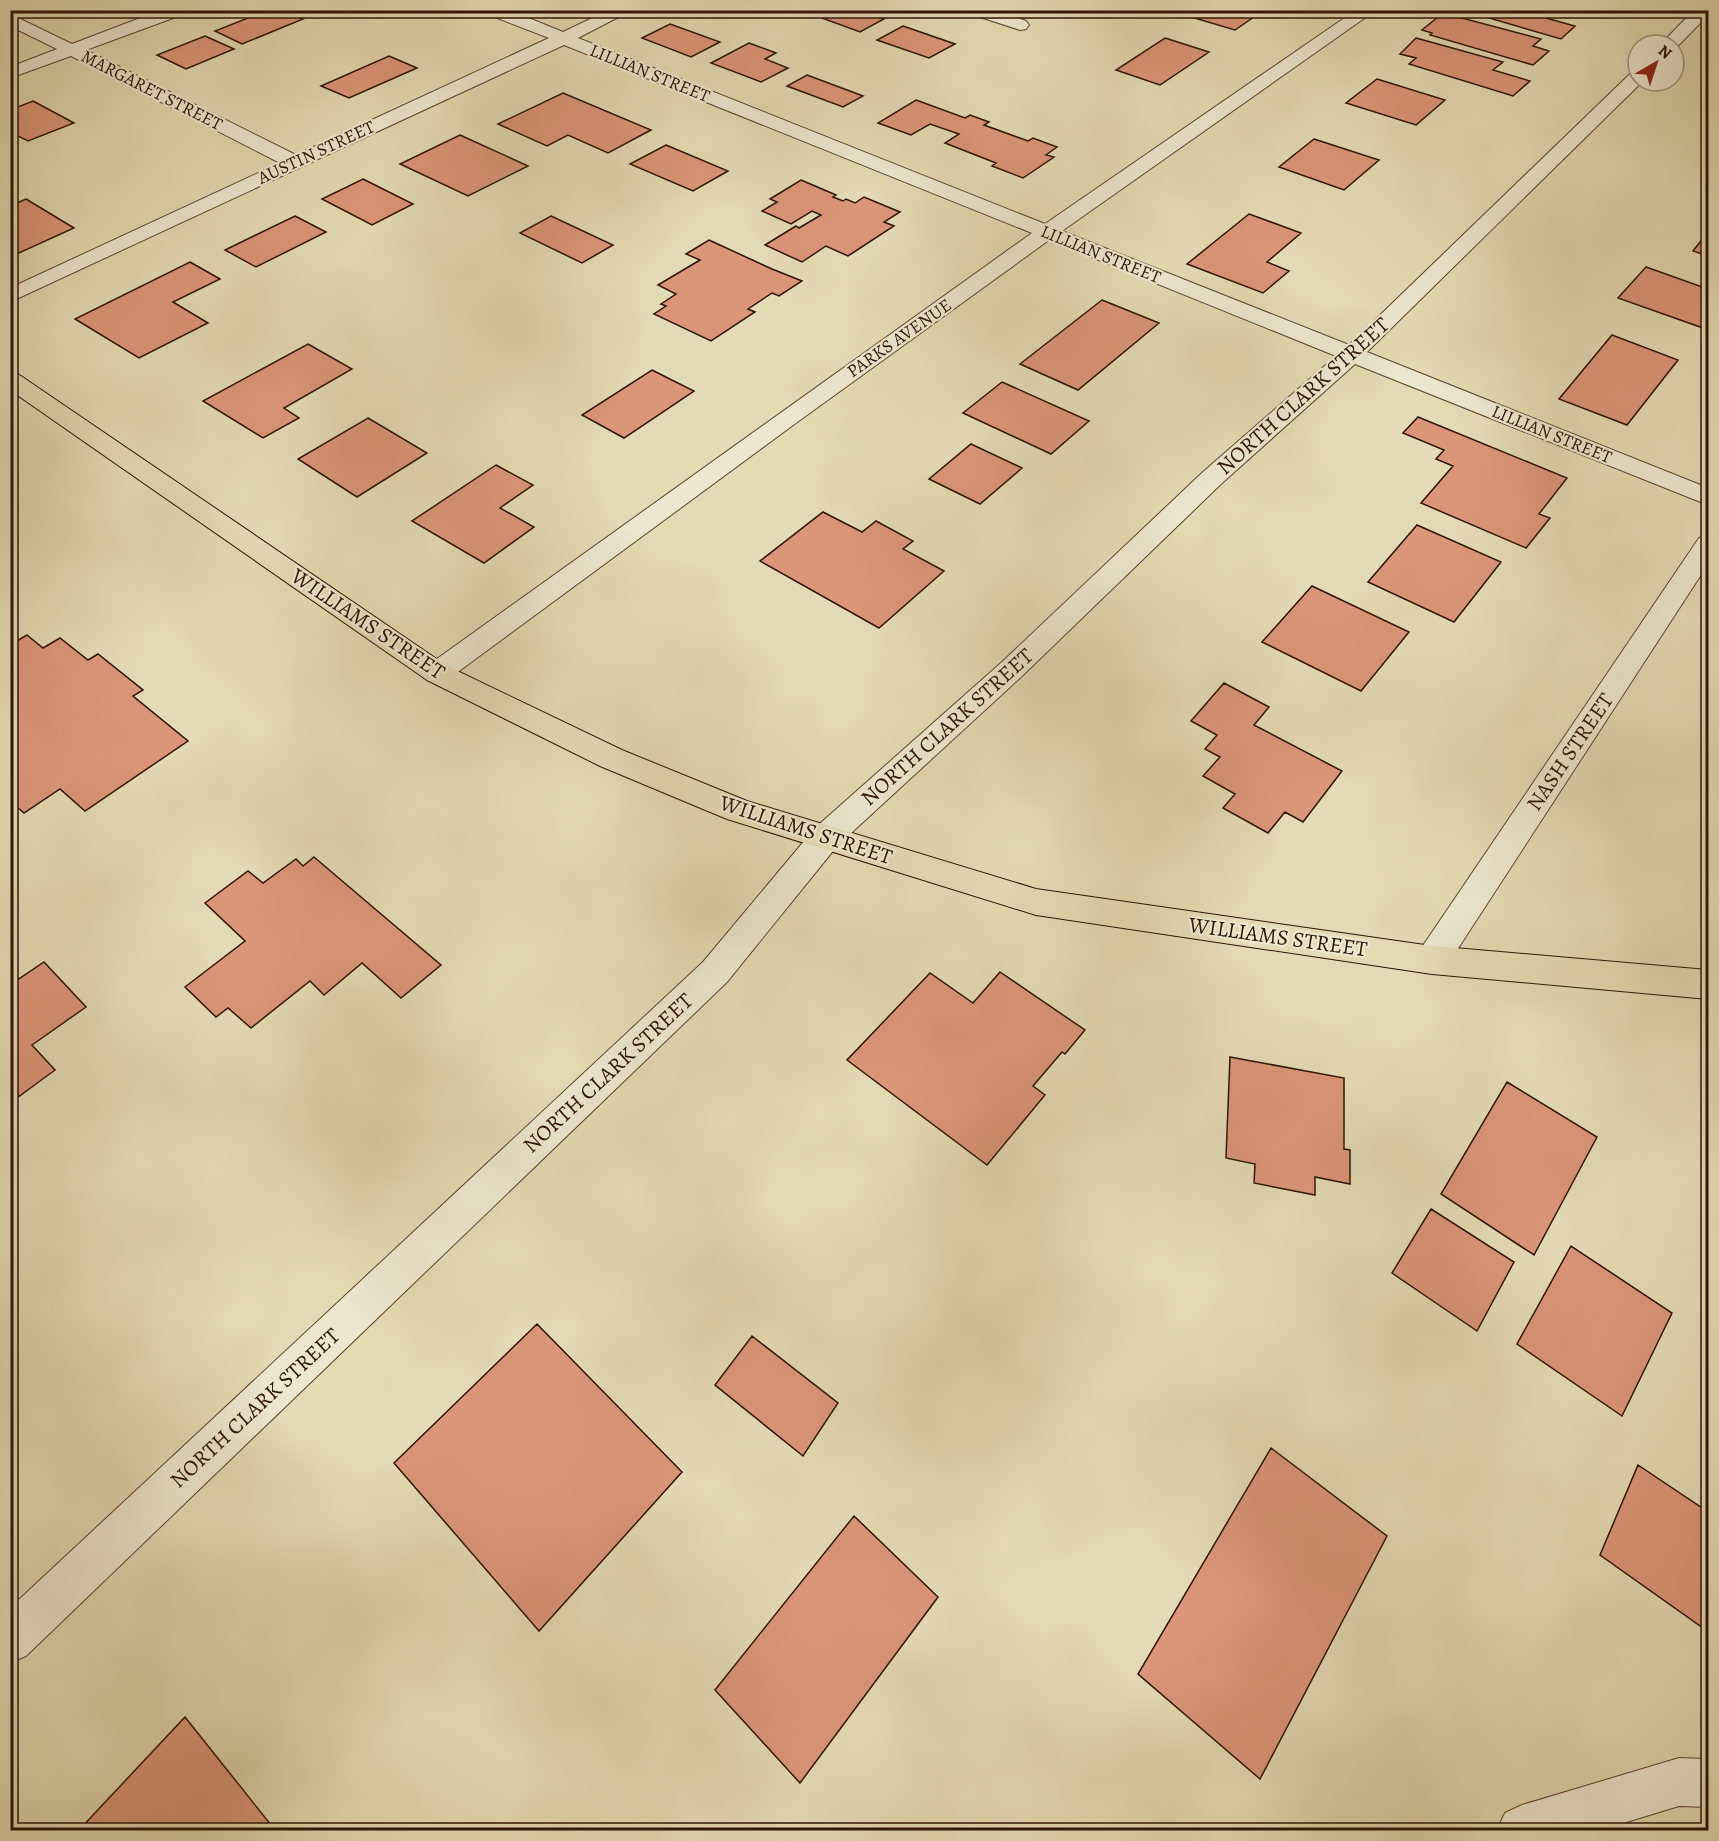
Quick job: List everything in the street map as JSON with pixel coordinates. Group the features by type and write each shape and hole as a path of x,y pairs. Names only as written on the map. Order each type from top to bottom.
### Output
{"main road":[{"name":"WILLIAMS STREET","path":"10,379 437,673 611,758 738,810 1036,902 1432,960 1708,985"}],"street":[{"path":"10,73 178,10"},
{"name":"LILLIAN STREET","path":"493,10 1708,497"},
{"name":"AUSTIN STREET","path":"10,296 624,10"},
{"path":"977,10 1020,26"},
{"name":"PARKS AVENUE","path":"437,673 787,418 1128,174 1368,10"},
{"path":"1681,33 1704,10"},
{"name":"MARGARET STREET","path":"10,19 294,162"},
{"name":"NORTH CLARK STREET","path":"10,1640 715,972 826,837 1012,669 1212,478 1352,354 1626,88"},
{"name":"NASH STREET","path":"1432,960 1708,544"},
{"path":"1522,1830 1679,1782 1708,1784"}],"building":[{"path":"268,10 283,10 303,19 242,44 215,31"},
{"path":"858,10 884,19 860,32 803,11"},
{"path":"1201,10 1264,10 1235,30 1191,17"},
{"path":"1462,10 1554,10 1546,18 1575,26 1561,39"},
{"path":"1443,13 1541,39 1533,46 1549,51 1533,65 1430,35 1432,33 1422,30"},
{"path":"670,24 720,42 691,57 642,38"},
{"path":"903,26 955,44 929,58 877,40"},
{"path":"205,36 234,49 186,69 157,55"},
{"path":"1165,38 1209,52 1160,85 1116,70"},
{"path":"1416,38 1503,62 1493,70 1530,81 1513,96 1409,64 1416,58 1400,54"},
{"path":"749,43 776,53 765,59 788,68 761,82 711,63"},
{"path":"389,56 417,68 349,98 321,86"},
{"path":"807,75 863,96 843,107 787,86"},
{"path":"1377,79 1445,100 1416,125 1346,103"},
{"path":"563,93 651,130 608,153 568,135 547,146 498,124"},
{"path":"916,100 965,118 970,115 989,122 984,125 1028,141 1033,138 1057,147 1046,155 1054,157 1023,178 992,166 996,163 945,143 959,134 930,124 911,135 878,123"},
{"path":"33,101 74,123 28,141 10,132 10,110"},
{"path":"460,135 528,166 468,196 400,164"},
{"path":"1314,139 1379,160 1344,190 1279,167"},
{"path":"666,145 728,171 693,191 630,164"},
{"path":"363,179 413,204 372,225 322,199"},
{"path":"801,180 836,195 833,197 843,201 846,199 855,203 864,197 900,212 884,222 894,226 848,256 826,246 802,262 765,245 796,226 799,228 821,215 812,211 791,224 762,211 777,202 770,199"},
{"path":"26,199 74,228 10,257 10,206"},
{"path":"1249,214 1301,233 1267,262 1289,271 1263,293 1187,264"},
{"path":"295,216 326,232 256,267 225,250"},
{"path":"551,216 613,245 582,263 520,233"},
{"path":"1708,232 1708,256 1693,251"},
{"path":"709,240 802,281 779,296 772,293 748,309 755,312 711,341 654,314 666,306 661,304 676,294 658,285 700,260 686,254"},
{"path":"190,262 220,279 173,302 208,323 139,358 75,319"},
{"path":"1646,267 1708,289 1708,321 1703,328 1618,298"},
{"path":"1102,300 1159,323 1078,390 1020,364"},
{"path":"1612,335 1678,360 1627,425 1559,399"},
{"path":"308,344 352,369 284,408 299,418 263,438 203,401"},
{"path":"652,370 694,391 624,438 582,415"},
{"path":"1002,382 1089,421 1051,454 963,413"},
{"path":"1418,417 1567,478 1539,514 1550,518 1526,548 1421,503 1453,466 1436,459 1444,450 1403,433"},
{"path":"368,418 427,453 357,497 298,459"},
{"path":"971,444 1022,468 980,504 929,479"},
{"path":"496,465 533,485 500,508 534,527 484,563 412,521"},
{"path":"823,512 862,532 876,521 913,541 903,549 944,571 879,628 760,561"},
{"path":"1417,525 1501,562 1454,622 1368,582"},
{"path":"1312,586 1409,632 1361,691 1262,642"},
{"path":"27,635 43,648 60,638 88,660 98,654 143,690 133,696 188,741 85,811 60,789 24,813 10,801 10,645"},
{"path":"1224,683 1269,707 1254,725 1342,771 1303,822 1285,812 1268,833 1223,808 1235,794 1203,776 1220,757 1205,749 1217,735 1191,721"},
{"path":"314,857 441,965 401,998 362,963 324,995 310,981 251,1028 228,1008 216,1017 185,987 245,941 205,903 248,871 263,883 296,859 303,866"},
{"path":"44,962 86,1007 32,1045 55,1070 10,1103 10,985"},
{"path":"1000,972 1085,1030 1065,1054 1062,1052 1033,1086 1045,1095 987,1165 847,1060 930,973 973,1003"},
{"path":"1230,1057 1344,1078 1344,1149 1350,1150 1350,1184 1315,1177 1315,1195 1254,1183 1255,1164 1226,1158"},
{"path":"1507,1082 1597,1137 1534,1255 1441,1194"},
{"path":"1431,1209 1514,1262 1477,1331 1392,1273"},
{"path":"1571,1246 1672,1313 1622,1416 1517,1344"},
{"path":"537,1324 682,1472 539,1631 394,1463"},
{"path":"752,1336 838,1403 803,1456 715,1385"},
{"path":"1271,1448 1387,1536 1260,1779 1138,1674"},
{"path":"1638,1465 1708,1512 1708,1611 1703,1628 1600,1555"},
{"path":"854,1516 938,1597 800,1783 715,1690"},
{"path":"185,1717 275,1830 79,1830"}]}
